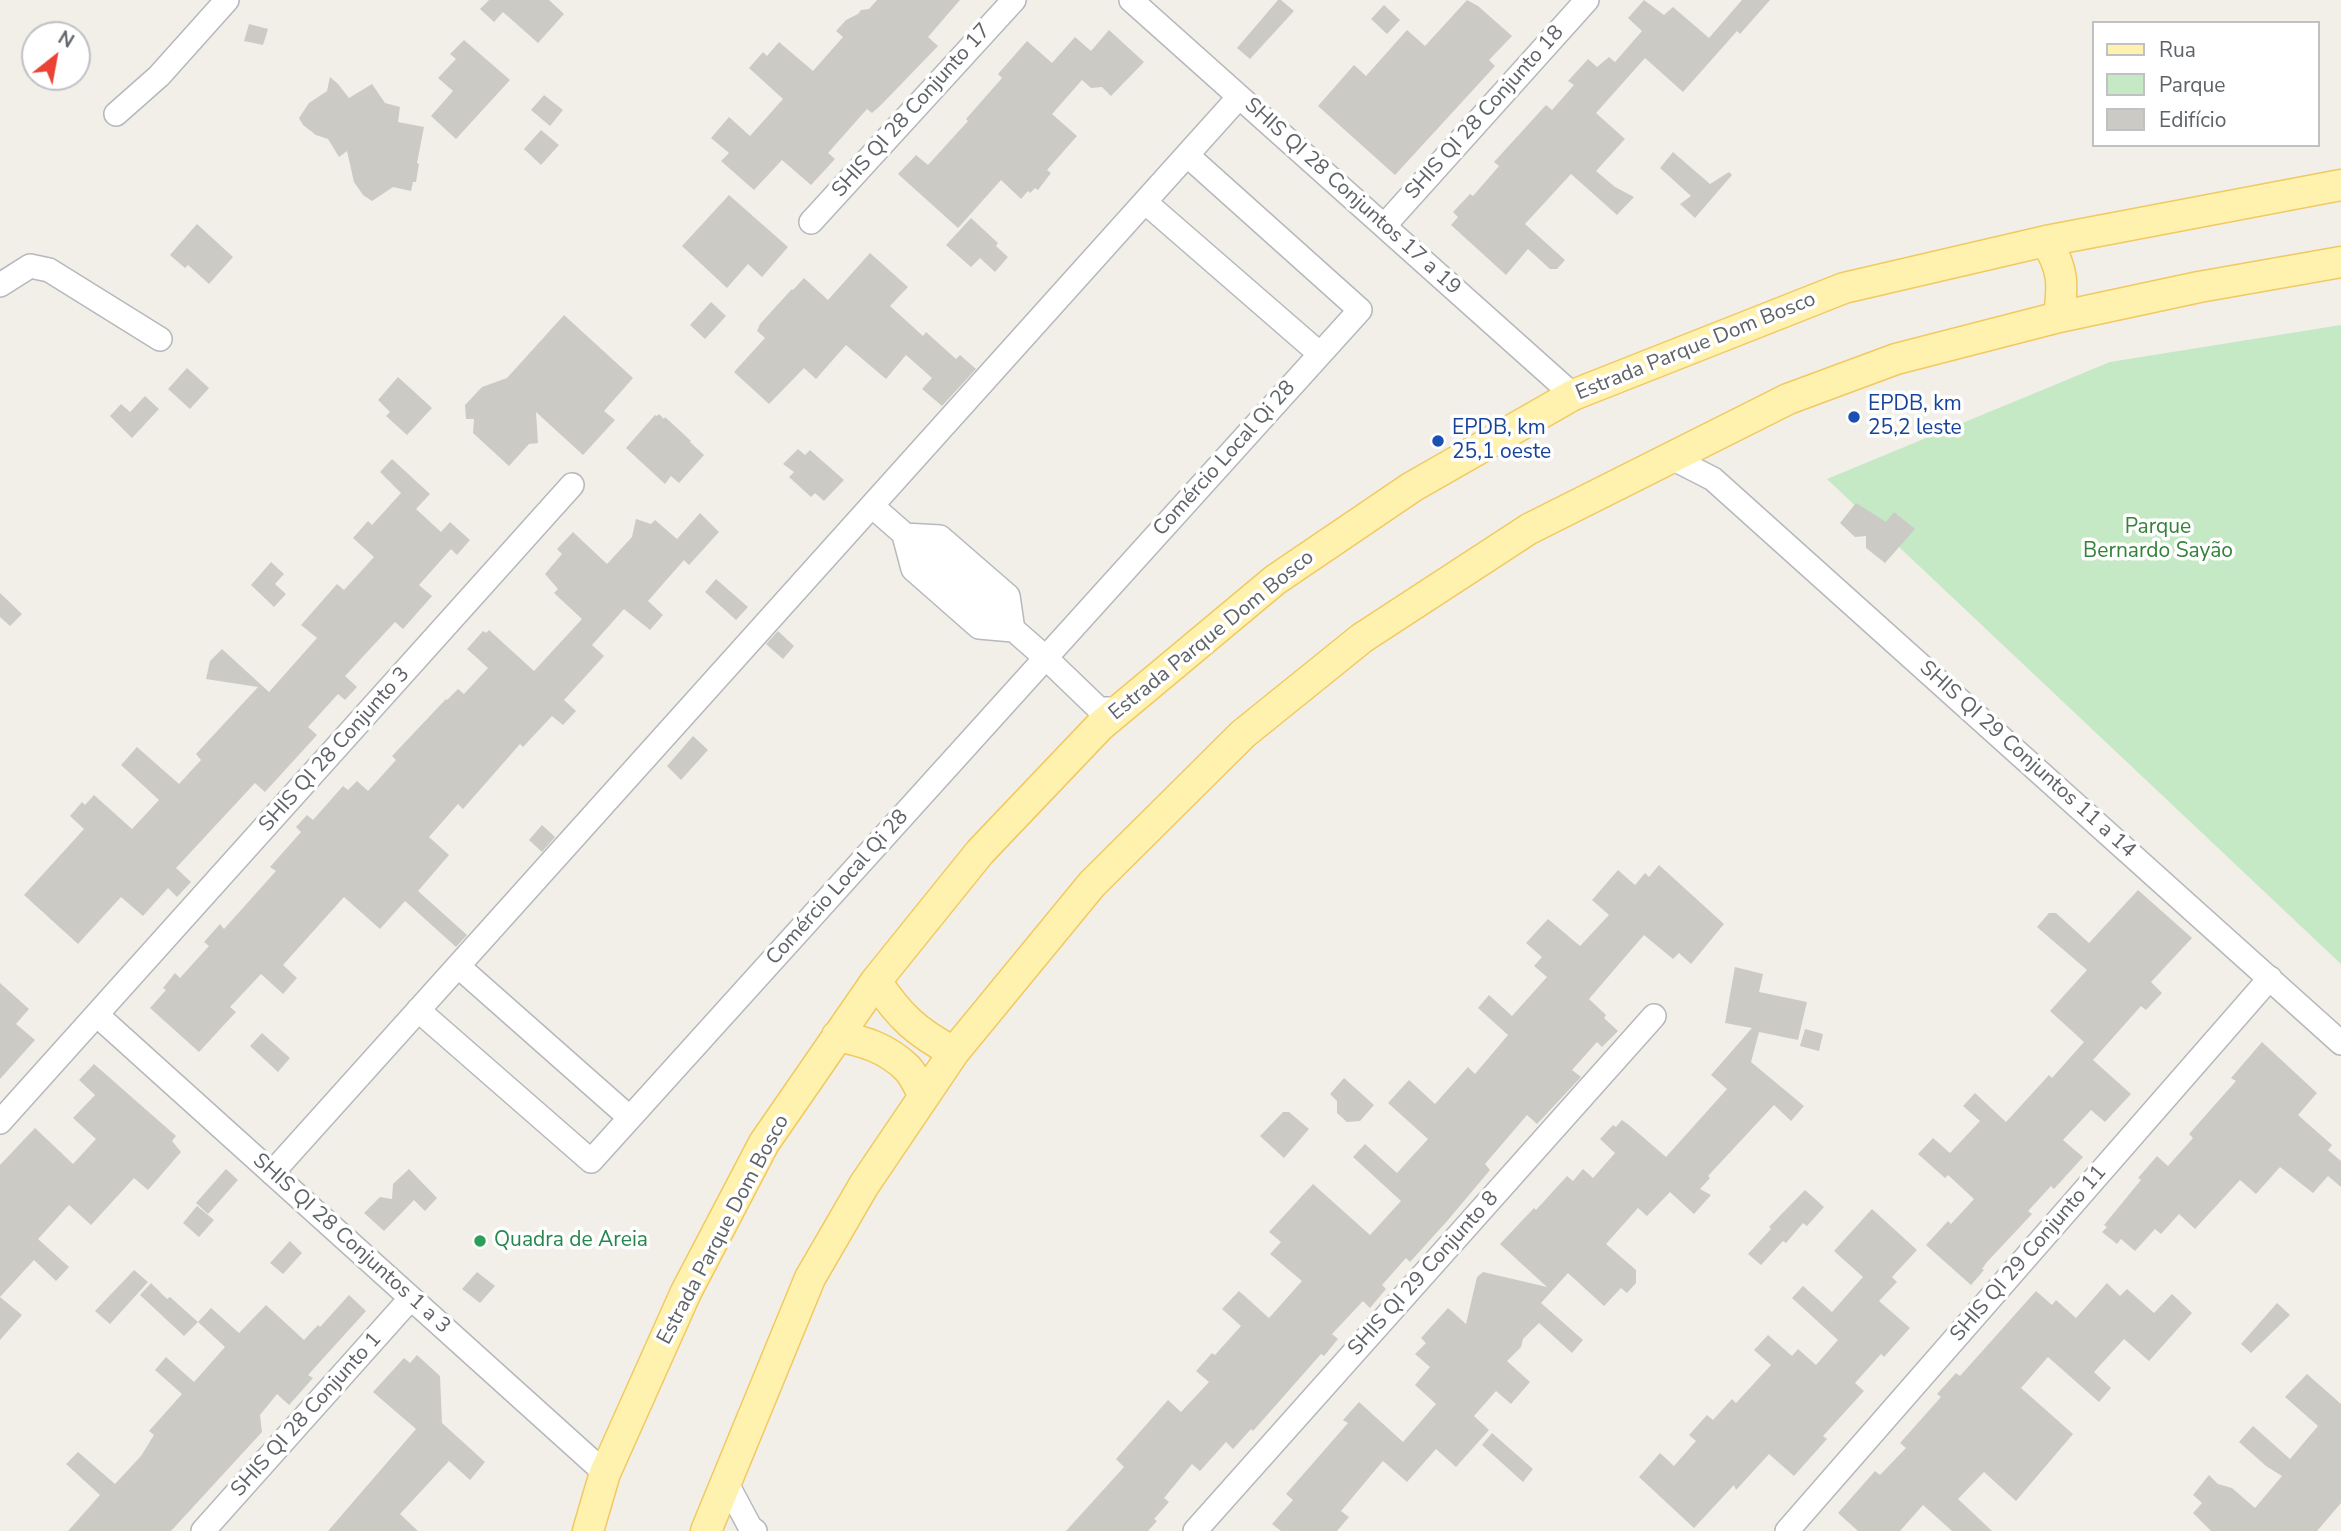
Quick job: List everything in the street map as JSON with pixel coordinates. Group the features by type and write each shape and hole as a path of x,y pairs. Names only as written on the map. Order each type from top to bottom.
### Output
{"main road":[{"name":"Estrada Parque Dom Bosco","path":"588,1531 605,1473 686,1292 764,1143 876,981 979,852 1105,715 1275,580 1412,487 1573,395 1844,288 2046,241 2341,185"},
{"path":"2046,241 2061,270 2063,288 2059,317"},
{"path":"707,1528 810,1278 864,1185 954,1052 1092,884 1243,734 1362,638 1529,529 1788,399 1896,359 2059,317 2199,287 2341,262"},
{"path":"876,981 892,1006 905,1019 927,1039 954,1052"},
{"path":"837,1036 868,1042 890,1054 908,1069 924,1096"}],"street":[{"path":"116,114 159,76 227,0"},
{"name":"SHIS QI 28 Conjunto 17","path":"811,222 1014,0"},
{"name":"SHIS QI 28 Conjuntos 17 a 19","path":"1131,0 1573,395"},
{"name":"SHIS QI 28 Conjunto 18","path":"1384,226 1587,0"},
{"path":"272,1173 1239,97"},
{"name":"Comércio Local Qi 28","path":"418,1010 591,1161 1360,310 1187,155"},
{"path":"1145,202 1320,354"},
{"path":"0,285 30,266 49,270 160,339"},
{"path":"1707,440 1713,478"},
{"name":"SHIS QI 29 Conjuntos 11 a 14","path":"1672,458 1713,478 2341,1043"},
{"name":"SHIS QI 28 Conjunto 3","path":"0,1122 572,485"},
{"path":"872,506 1046,658 1105,715"},
{"path":"458,966 630,1118"},
{"name":"SHIS QI 29 Conjunto 11","path":"1787,1531 2270,978"},
{"name":"SHIS QI 28 Conjuntos 1 a 3","path":"97,1015 605,1473"},
{"name":"SHIS QI 29 Conjunto 8","path":"1195,1531 1654,1016"},
{"name":"SHIS QI 28 Conjunto 1","path":"203,1531 411,1298"},
{"path":"726,1482 753,1529"},
{"path":"707,1528 753,1529"}],"green space":[{"name":"Parque Bernardo Sayão","path":"2341,325 2341,964 1827,479 2110,362"}],"building":[{"path":"489,0 549,0 564,14 538,43 503,12 494,22 480,9"},
{"path":"877,0 960,0 928,37 938,46 872,113 867,109 828,153 835,159 811,185 782,160 754,190 721,161 729,153 711,138 729,117 750,136 783,99 749,68 763,52 767,56 779,42 813,71 843,37 836,31 846,20 861,10 869,9"},
{"path":"1278,0 1294,11 1250,59 1237,48"},
{"path":"1467,0 1478,6 1512,36 1489,60 1495,66 1395,175 1318,106 1354,65 1366,76 1407,30 1425,46"},
{"path":"1644,0 1664,15 1673,7 1709,38 1742,0 1770,0 1740,34 1737,31 1683,92 1645,58 1596,113 1625,139 1596,171 1615,187 1634,197 1617,215 1571,174 1525,224 1565,260 1557,269 1550,269 1528,249 1506,275 1451,225 1458,217 1453,212 1470,194 1473,196 1499,166 1494,162 1546,105 1552,110 1574,85 1568,81 1588,59 1597,67 1609,57 1615,62 1642,31 1628,18"},
{"path":"1384,5 1400,20 1387,34 1371,19"},
{"path":"249,24 268,29 263,45 244,41"},
{"path":"1109,30 1144,62 1111,96 1102,87 1091,88 1082,80 1052,114 1077,136 1047,170 1051,173 1038,190 1035,188 1030,193 1028,191 1021,199 1001,180 958,228 898,174 916,155 928,165 968,121 966,119 1002,78 998,74 1027,41 1052,63 1075,37 1091,51"},
{"path":"464,40 510,80 456,139 431,116 453,91 438,78 456,59 450,54"},
{"path":"330,77 349,98 372,84 385,103 400,107 398,122 424,127 416,182 413,182 411,191 393,187 372,201 363,195 354,182 347,151 339,157 328,139 316,135 303,125 299,118 309,103 327,91"},
{"path":"544,95 563,110 550,126 531,110"},
{"path":"541,130 559,145 541,165 524,149"},
{"path":"1673,152 1710,184 1729,172 1732,175 1695,218 1680,204 1691,196 1660,168"},
{"path":"729,195 788,247 762,277 748,264 727,288 682,246"},
{"path":"971,218 998,243 996,246 1008,257 995,272 980,258 971,267 946,245"},
{"path":"197,224 233,257 209,284 188,265 185,268 170,255"},
{"path":"870,253 908,287 890,306 923,336 926,332 956,359 960,355 976,369 942,406 922,389 932,378 906,355 886,379 846,345 816,379 804,368 769,404 734,372 765,338 757,331 760,324 804,278 828,300"},
{"path":"711,302 726,316 705,339 690,325"},
{"path":"564,315 633,378 604,411 615,420 583,455 536,412 538,443 529,444 509,466 473,433 474,419 466,419 465,405 482,387 507,378"},
{"path":"187,368 209,388 190,409 168,389"},
{"path":"398,377 432,408 407,435 386,416 390,412 378,400"},
{"path":"145,396 159,409 132,438 110,416 121,404 130,412"},
{"path":"659,414 704,455 679,483 671,476 665,484 626,448 655,415"},
{"path":"798,449 805,455 810,450 844,480 824,501 815,493 811,497 789,477 794,472 783,464"},
{"path":"392,459 430,494 416,509 441,532 450,522 470,540 457,555 451,549 419,585 432,596 403,629 395,622 345,676 357,687 345,700 338,694 308,727 317,735 265,792 255,783 176,868 191,882 177,897 168,888 143,916 121,897 78,944 24,895 84,829 70,816 82,802 85,805 94,795 132,829 159,800 121,765 137,747 179,784 201,760 196,754 258,687 206,679 210,661 222,649 269,692 317,638 301,625 337,584 344,590 374,557 353,538 368,521 372,525 401,493 380,472"},
{"path":"1856,503 1886,522 1894,512 1915,529 1885,563 1866,548 1866,536 1855,537 1840,523"},
{"path":"700,513 719,532 689,565 684,560 648,601 663,615 650,630 624,609 592,645 604,656 564,700 576,711 563,725 552,716 523,747 520,744 463,809 458,804 429,837 449,855 418,891 467,935 456,947 405,901 380,929 344,897 283,965 297,978 283,994 261,974 230,1007 236,1012 199,1052 150,1008 166,990 163,988 175,973 180,978 209,946 204,942 220,924 224,929 276,871 270,867 301,832 296,827 307,815 313,820 343,786 348,790 357,781 368,791 396,760 392,756 446,699 458,689 464,694 488,668 467,649 483,631 486,633 489,630 534,671 582,619 554,593 558,589 545,574 562,554 557,549 573,532 607,564 632,537 636,519 651,524 655,520 677,539"},
{"path":"271,562 284,574 275,584 286,594 274,607 251,585"},
{"path":"716,579 748,607 736,620 705,592"},
{"path":"0,593 22,614 10,626 0,617"},
{"path":"778,631 794,646 783,659 766,644"},
{"path":"693,736 708,750 681,780 667,766"},
{"path":"542,825 555,837 542,852 529,840"},
{"path":"1659,865 1724,924 1691,964 1679,953 1673,959 1644,935 1589,999 1618,1031 1602,1047 1597,1042 1572,1070 1581,1077 1537,1124 1527,1115 1485,1164 1490,1170 1448,1220 1410,1262 1406,1258 1382,1285 1386,1289 1370,1308 1363,1301 1332,1334 1338,1339 1324,1356 1321,1354 1253,1431 1251,1429 1233,1449 1226,1442 1200,1471 1192,1464 1164,1498 1169,1502 1154,1519 1157,1521 1148,1531 1066,1531 1124,1467 1116,1459 1168,1400 1181,1412 1209,1382 1196,1371 1212,1353 1215,1355 1241,1326 1222,1309 1239,1291 1269,1318 1302,1281 1270,1254 1281,1242 1269,1232 1313,1184 1370,1235 1401,1201 1353,1157 1365,1144 1397,1173 1428,1139 1388,1103 1409,1080 1435,1104 1468,1067 1475,1074 1508,1035 1478,1008 1489,995 1512,1016 1547,977 1534,966 1542,957 1526,943 1548,919 1580,946 1609,915 1592,900 1618,870 1635,885 1645,873 1649,877"},
{"path":"2138,890 2192,938 2151,982 2162,993 2146,1010 2141,1006 2093,1060 2131,1094 2105,1122 2091,1110 2063,1140 2083,1157 2054,1189 2051,1186 2028,1211 2032,1214 1987,1262 1982,1269 1984,1270 1971,1285 1926,1245 1948,1221 1951,1224 1974,1199 1948,1175 1945,1178 1918,1154 1933,1138 1950,1153 1980,1121 1963,1106 1975,1093 2006,1122 2049,1075 2052,1078 2084,1042 2050,1011 2087,970 2037,927 2049,913 2056,913 2089,943"},
{"path":"1735,967 1763,974 1759,992 1807,1002 1798,1040 1759,1032 1751,1062 1804,1106 1791,1121 1774,1105 1708,1176 1710,1178 1700,1189 1711,1195 1694,1214 1670,1192 1647,1216 1638,1208 1606,1244 1636,1270 1636,1283 1627,1293 1621,1288 1604,1306 1568,1273 1541,1303 1583,1340 1572,1353 1539,1323 1523,1339 1521,1347 1507,1361 1530,1382 1511,1404 1496,1391 1474,1416 1489,1430 1456,1467 1436,1449 1407,1482 1383,1461 1341,1511 1349,1517 1337,1531 1281,1531 1272,1524 1293,1500 1286,1494 1348,1423 1343,1420 1359,1402 1403,1442 1436,1404 1415,1385 1430,1367 1415,1354 1426,1343 1421,1338 1448,1308 1466,1324 1477,1277 1483,1272 1547,1287 1500,1244 1567,1176 1573,1181 1583,1169 1593,1178 1615,1153 1600,1139 1613,1125 1616,1127 1622,1120 1666,1157 1727,1089 1711,1075 1752,1028 1725,1023"},
{"path":"0,983 29,1009 16,1024 35,1040 0,1079"},
{"path":"1805,1029 1823,1034 1819,1051 1800,1046"},
{"path":"262,1033 290,1058 278,1072 250,1046"},
{"path":"2262,1042 2317,1093 2298,1115 2332,1145 2328,1150 2341,1161 2341,1187 2328,1176 2313,1193 2280,1167 2256,1194 2240,1180 2195,1229 2179,1214 2161,1234 2155,1229 2135,1251 2121,1239 2117,1244 2102,1232 2107,1227 2104,1225 2157,1156 2168,1166 2193,1138 2189,1134 2236,1081 2231,1078"},
{"path":"94,1064 176,1136 172,1141 181,1152 148,1190 134,1178 91,1225 69,1205 38,1239 69,1267 56,1281 34,1260 0,1297 0,1165 35,1128 73,1164 96,1139 73,1118 95,1095 79,1080"},
{"path":"1344,1078 1374,1105 1360,1121 1347,1122 1337,1113 1337,1101 1330,1094"},
{"path":"1283,1112 1289,1112 1309,1129 1284,1158 1260,1136"},
{"path":"226,1169 238,1180 208,1214 196,1203"},
{"path":"409,1169 437,1198 425,1211 414,1200 384,1231 364,1213 380,1197 392,1199 393,1184"},
{"path":"1805,1190 1824,1207 1807,1226 1803,1223 1786,1243 1783,1241 1761,1265 1748,1254 1771,1229 1769,1227"},
{"path":"197,1206 214,1220 199,1237 183,1223"},
{"path":"1872,1209 1917,1250 1892,1277 1897,1282 1879,1301 1910,1328 1884,1357 1881,1354 1855,1383 1864,1391 1823,1436 1827,1439 1794,1476 1769,1454 1736,1490 1734,1485 1694,1528 1639,1477 1660,1453 1674,1466 1696,1441 1689,1435 1707,1415 1713,1420 1732,1399 1736,1403 1771,1365 1754,1350 1768,1335 1792,1356 1798,1349 1816,1365 1838,1340 1792,1298 1803,1286 1832,1312 1863,1277 1834,1251"},
{"path":"290,1241 302,1253 283,1274 270,1263"},
{"path":"134,1270 148,1282 110,1324 95,1311"},
{"path":"477,1272 495,1286 480,1303 462,1289"},
{"path":"151,1283 198,1322 184,1336 140,1295"},
{"path":"2107,1283 2120,1296 2127,1289 2154,1313 2172,1294 2192,1313 2149,1361 2124,1339 2094,1372 2111,1388 2099,1402 2048,1357 2021,1388 2073,1434 2016,1501 1984,1472 1958,1499 1992,1531 1952,1531 1923,1505 1900,1531 1858,1531 1838,1513 1875,1471 1880,1475 1906,1448 1900,1443 1941,1397 1937,1394 1956,1373 1960,1376 2036,1291 2052,1305 2056,1300 2076,1318"},
{"path":"349,1295 366,1311 308,1375 313,1378 289,1405 277,1394 260,1415 262,1432 171,1531 68,1531 100,1495 66,1464 78,1452 115,1484 141,1456 154,1435 149,1431 182,1394 155,1370 166,1357 194,1382 225,1347 198,1322 211,1308 239,1333 266,1305 304,1340 318,1325 320,1327"},
{"path":"0,1297 22,1315 0,1340"},
{"path":"2277,1303 2290,1315 2251,1353 2241,1344"},
{"path":"417,1355 440,1376 442,1423 485,1462 470,1480 449,1461 400,1514 418,1531 328,1531 416,1429 373,1392 404,1358 410,1363"},
{"path":"2307,1374 2341,1404 2341,1503 2317,1531 2211,1531 2193,1513 2202,1503 2193,1495 2209,1475 2218,1484 2232,1488 2255,1508 2282,1476 2239,1442 2253,1426 2290,1459 2318,1426 2285,1397"},
{"path":"1492,1433 1533,1469 1523,1482 1482,1445"}],"place":[{"name":"EPDB, km 25,2 leste","path":"1854,417"},
{"name":"EPDB, km 25,1 oeste","path":"1438,441"},
{"name":"Quadra de Areia","path":"480,1241"}]}
